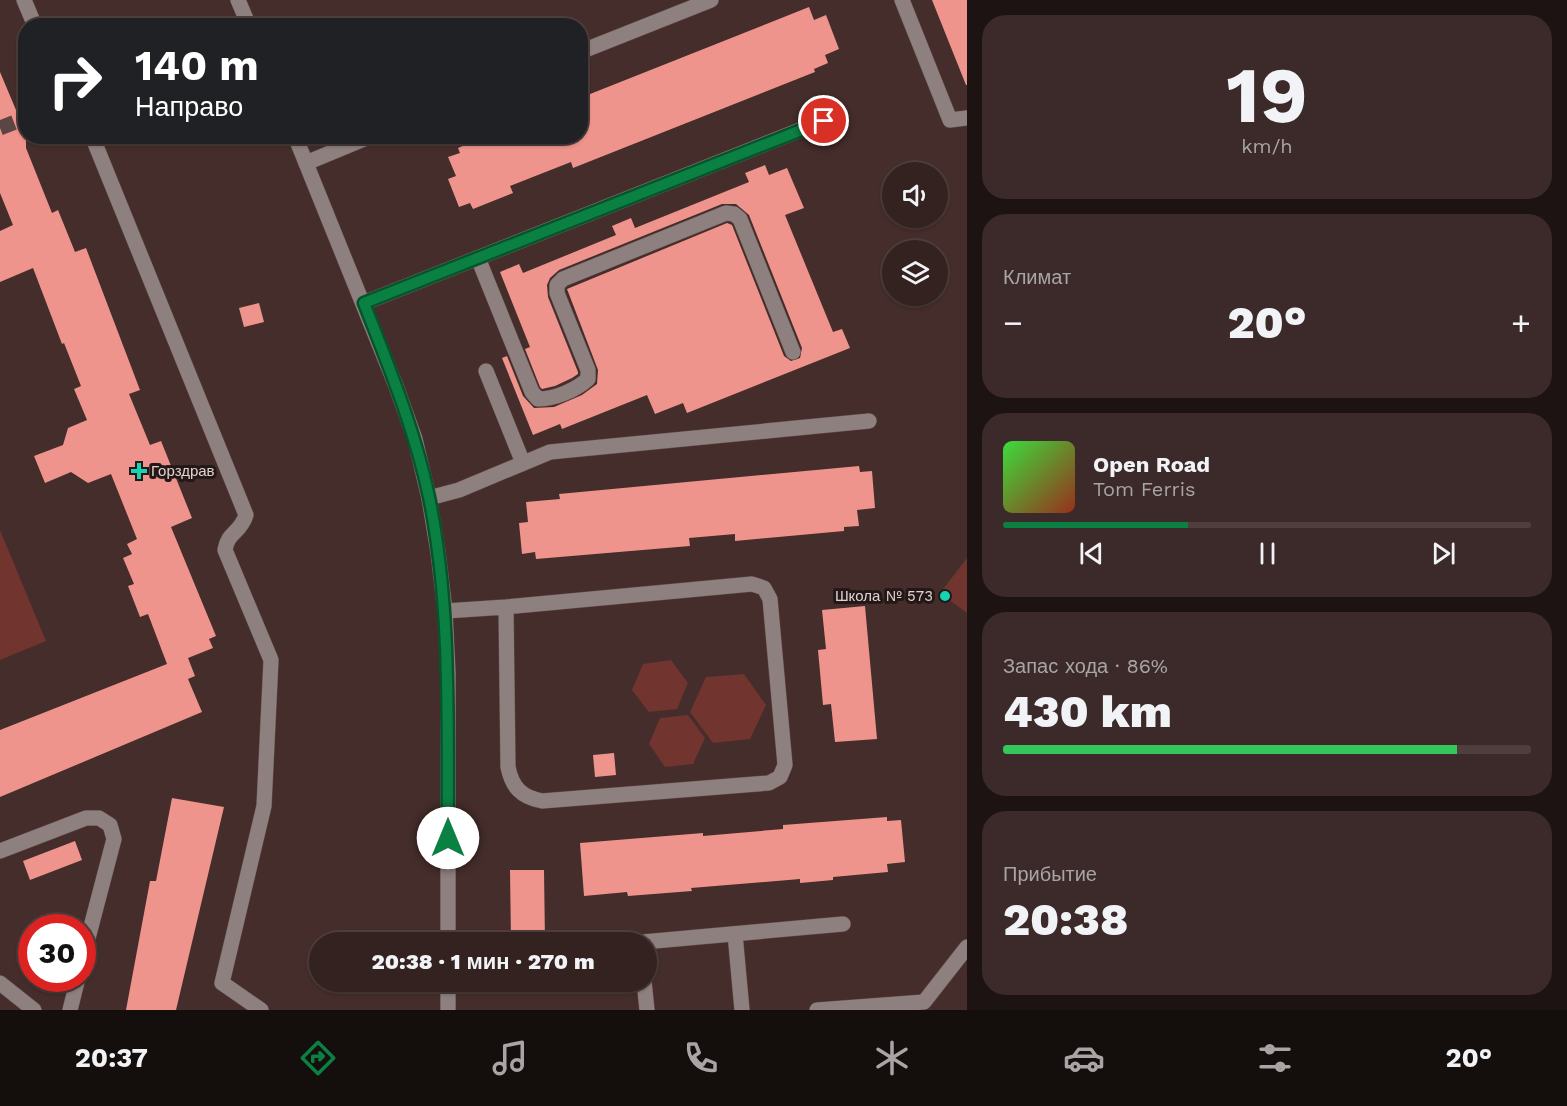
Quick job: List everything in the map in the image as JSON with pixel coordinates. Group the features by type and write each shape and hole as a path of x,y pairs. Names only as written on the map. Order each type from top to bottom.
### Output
{"street":[{"path":"24,0 32,18"},
{"path":"238,0 246,18"},
{"path":"588,49 711,0"},
{"path":"902,0 950,120 967,118"},
{"path":"364,303 824,121"},
{"path":"95,144 246,515 243,526 227,540 225,550 271,660 264,806 222,982 261,1010"},
{"path":"298,144 364,303 415,439 429,498 445,611 448,673 448,932"},
{"path":"306,163 352,144"},
{"path":"478,258 532,392 538,399 548,399 581,386 588,379 588,370 557,292 557,285 563,279 726,213 734,214 740,219 793,352"},
{"path":"486,371 523,463"},
{"path":"429,498 459,490 550,452 869,421"},
{"path":"445,611 752,584 764,588 770,599 785,765 780,777 769,783 542,801 529,798 518,791 510,780 508,766 506,607"},
{"path":"0,851 86,818 99,818 110,825 114,839 94,914"},
{"path":"657,941 843,924"},
{"path":"735,934 742,1010"},
{"path":"817,1010 929,1006 967,947"},
{"path":"0,983 34,1010"},
{"path":"70,1010 74,992"},
{"path":"448,992 448,1010"},
{"path":"645,992 647,1010"}],"shaded area":[{"path":"0,530 46,641 0,660"},
{"path":"967,558 967,613 940,593"},
{"path":"671,660 688,683 677,709 649,712 632,690 643,664"},
{"path":"744,674 766,705 750,739 713,743 690,712 706,677"},
{"path":"688,715 705,738 693,764 665,767 649,744 660,718"}],"building":[{"path":"932,0 967,0 967,85 966,85"},
{"path":"809,7 814,20 826,15 839,49 825,55 828,63 814,69 815,72 573,168 571,162 510,186 513,193 473,209 470,203 459,207 448,179 456,176 448,157 460,153 458,148 467,144 588,144 588,95"},
{"path":"0,72 16,110 18,109 18,144 26,144 52,213 58,210 75,252 86,248 140,390 129,394 150,445 161,441 192,518 171,527 216,636 209,639 213,648 188,658 195,676 188,679 202,712 0,797 0,730 167,664 148,614 140,617 128,586 134,584 123,558 132,554 127,544 137,539 111,474 88,483 71,472 45,483 34,456 63,445 68,428 87,420 74,389 81,386 33,268 0,282 0,231 13,225 0,193"},
{"path":"765,165 769,175 787,168 804,208 785,215 833,332 842,329 850,348 687,413 683,403 655,414 647,395 562,429 560,424 533,435 502,358 507,356 523,396 534,408 554,407 582,395 597,384 598,370 567,289 727,223 732,225 784,356 791,361 800,358 802,348 749,215 736,204 722,204 559,270 550,278 547,285 548,297 578,372 572,378 555,386 542,389 540,387 525,349 530,347 500,272 519,264 523,273 616,235 612,226 631,218 635,228 749,182 745,173"},
{"path":"259,303 264,322 244,327 239,308"},
{"path":"859,466 860,472 872,471 875,508 857,510 859,526 844,527 844,531 735,541 735,534 689,538 690,546 536,559 535,552 522,554 519,523 528,522 526,502 560,499 559,494"},
{"path":"865,606 877,739 835,742 831,704 823,705 818,650 826,649 822,610"},
{"path":"614,753 616,775 595,777 593,755"},
{"path":"172,798 224,807 176,1010 126,1010 150,881 156,881"},
{"path":"887,817 887,821 901,820 905,862 887,864 888,872 833,877 833,880 800,883 800,879 691,888 692,891 628,896 627,892 584,896 580,843 703,833 703,836 783,829 783,825"},
{"path":"75,841 82,860 30,880 23,861"},
{"path":"510,870 544,870 545,932 511,932"}],"tunnel":[{"path":"0,128 18,121"}],"place":[{"name":"Горздрав","path":"139,471"},
{"name":"Школа № 573","path":"945,596"}],"route":[{"path":"448,838 448,673 445,611 438,552 429,498 415,439 364,303 824,121"}]}
